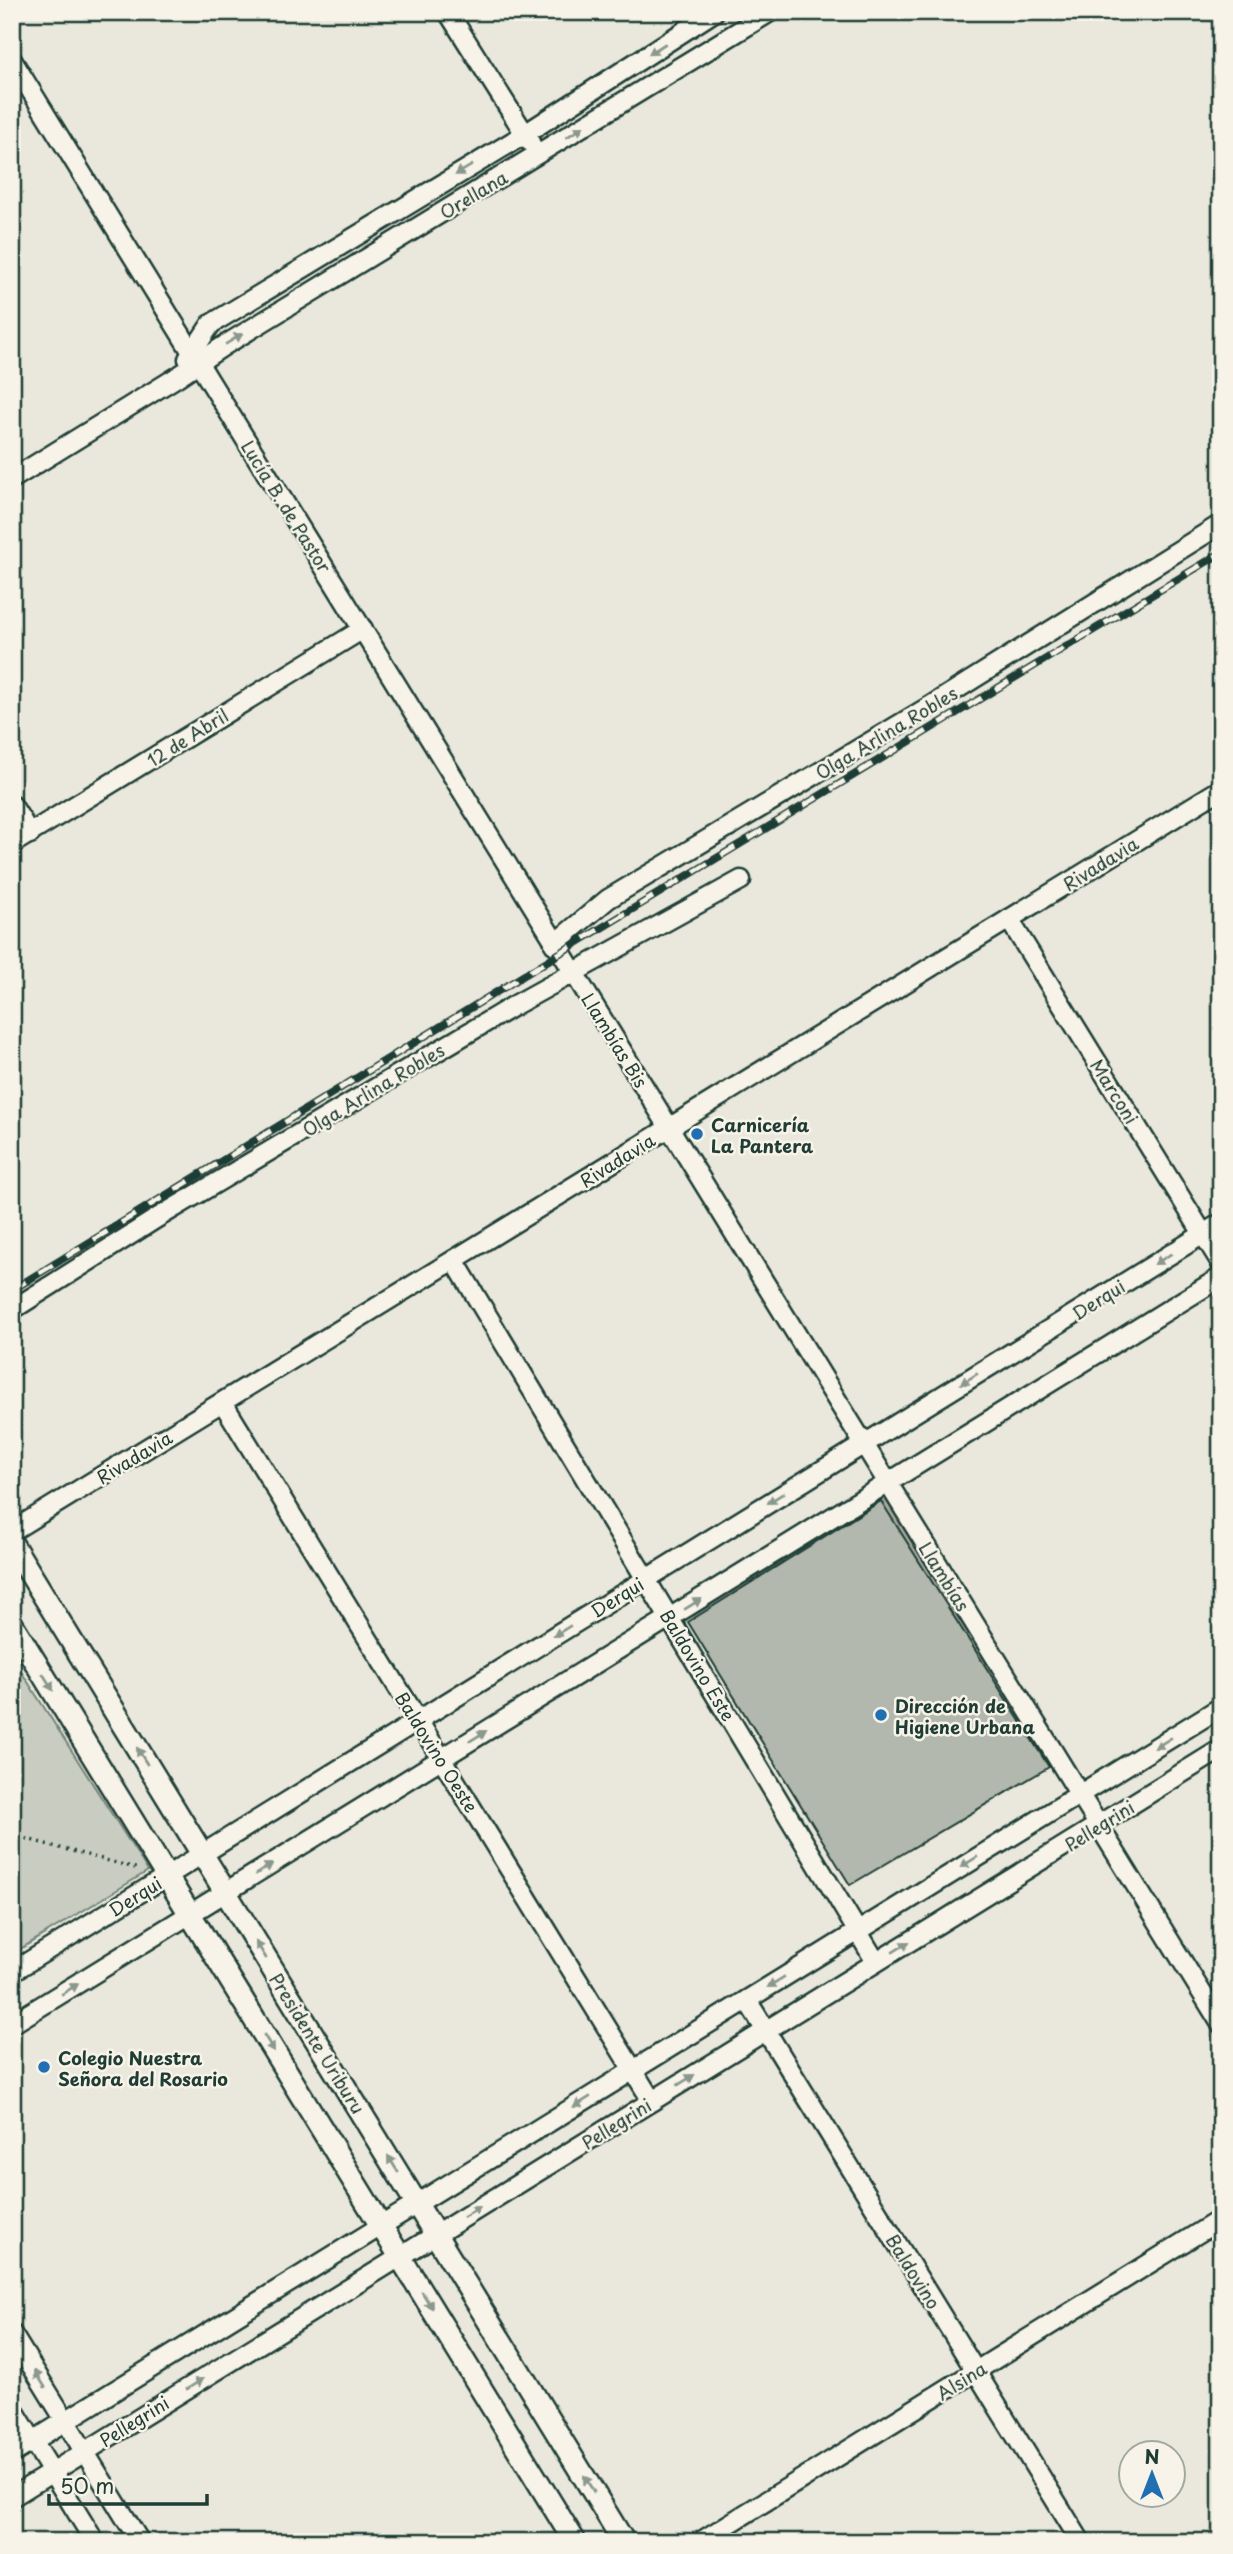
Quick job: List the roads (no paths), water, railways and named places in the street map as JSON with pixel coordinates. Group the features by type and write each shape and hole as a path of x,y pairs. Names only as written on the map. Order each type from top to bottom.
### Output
{"street":[{"path":"448,12 537,155"},
{"name":"Orellana","path":"195,358 211,324 525,134 714,12"},
{"name":"Orellana","path":"12,479 177,377 195,358 537,155 770,12"},
{"name":"Lucía B. de Pastor","path":"12,60 557,948"},
{"name":"Olga Arlina Robles","path":"557,948 608,899 930,706 1221,524"},
{"name":"12 de Abril","path":"12,844 363,629"},
{"name":"Rivadavia","path":"12,1531 1221,789"},
{"path":"12,806 30,834"},
{"name":"Olga Arlina Robles","path":"12,1310 157,1218 573,972 741,880"},
{"name":"Marconi","path":"1009,919 1221,1264"},
{"name":"Llambías Bis","path":"557,948 669,1128"},
{"name":"Llambías","path":"669,1128 1221,2024"},
{"name":"Derqui","path":"12,1972 157,1874 202,1854 1221,1223"},
{"name":"Baldovino Este","path":"454,1260 876,1962"},
{"path":"12,2024 1221,1277"},
{"name":"Baldovino Oeste","path":"223,1403 652,2101"},
{"name":"Presidente Uriburu","path":"12,1544 624,2542"},
{"path":"12,1624 157,1874 190,1914 575,2542"},
{"name":"Pellegrini","path":"12,2454 1221,1707"},
{"name":"Pellegrini","path":"12,2497 1221,1749"},
{"name":"Baldovino","path":"747,2000 1081,2542"},
{"name":"Alsina","path":"701,2542 1221,2219"},
{"path":"12,2334 140,2542"},
{"path":"12,2407 95,2542"}],"railway":[{"path":"12,1290 560,953 1221,553"}],"place":[{"name":"Carnicería La Pantera","path":"697,1134"},
{"name":"Dirección de Higiene Urbana","path":"881,1715"},
{"name":"Colegio Nuestra Señora del Rosario","path":"44,2067"}]}
